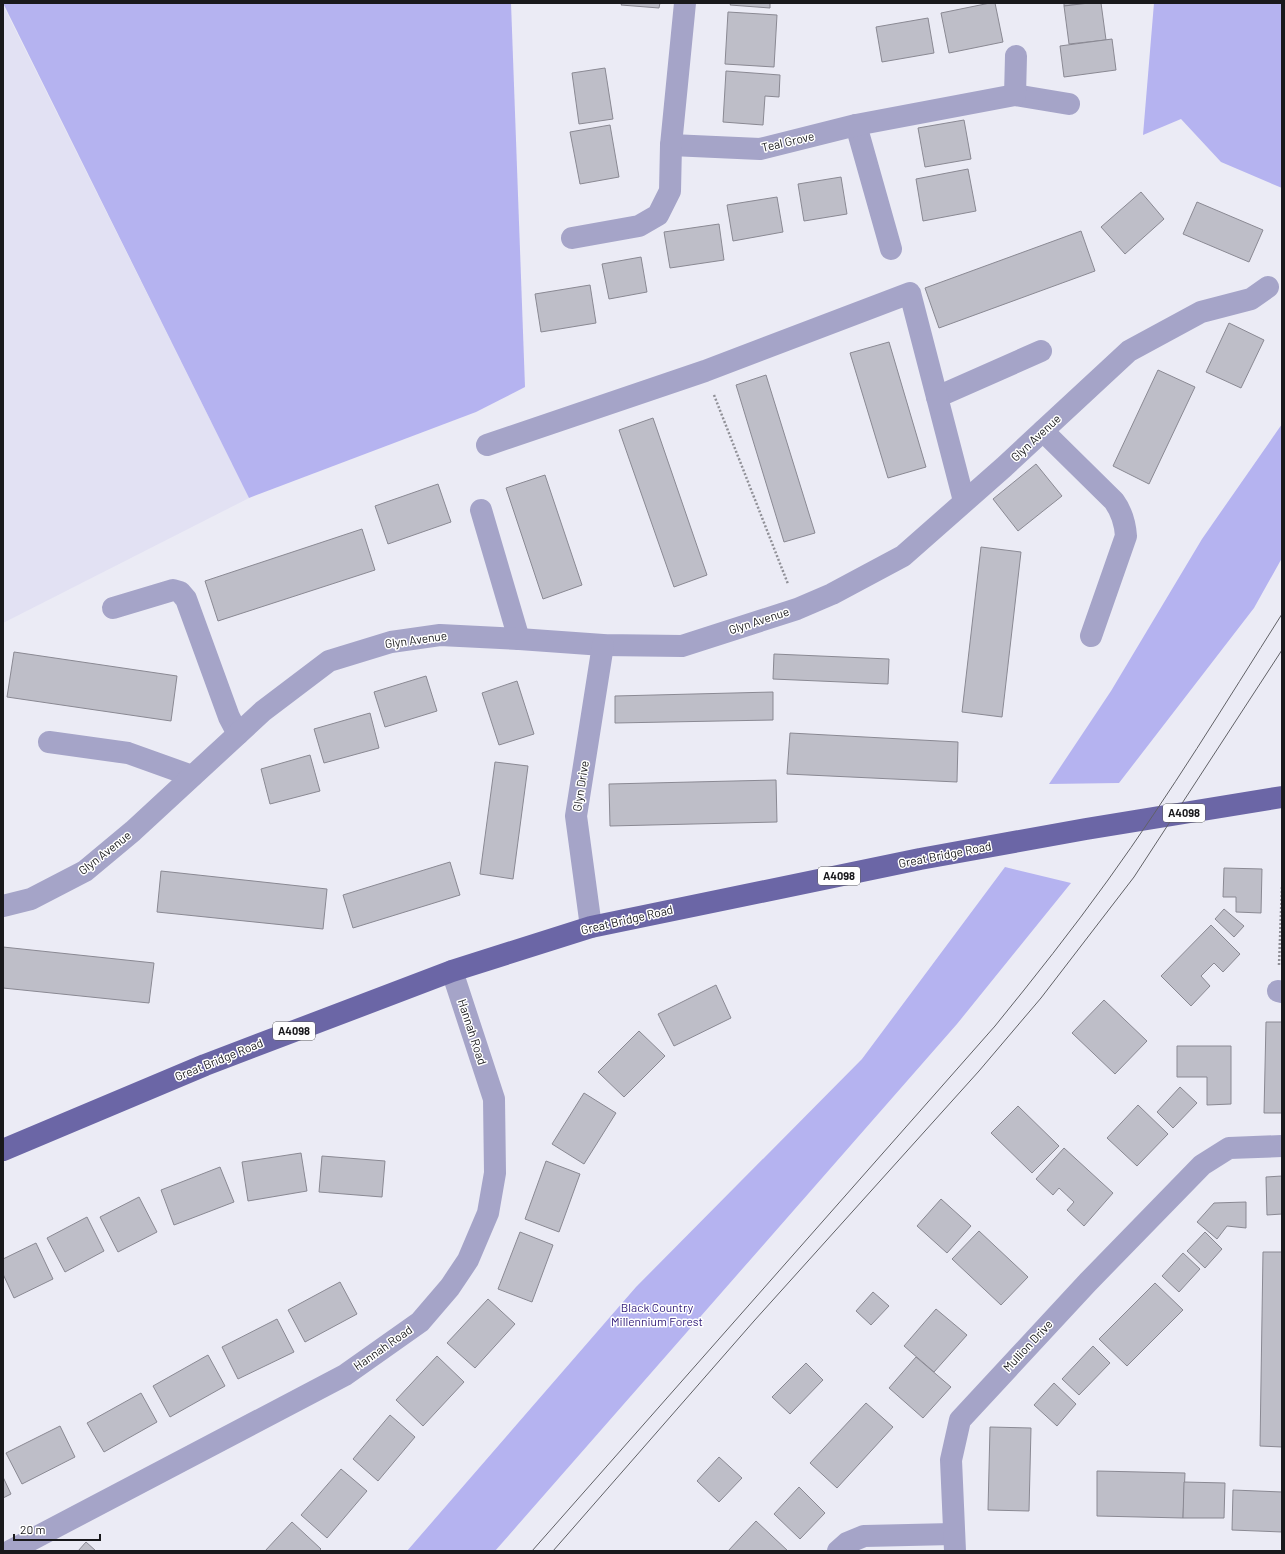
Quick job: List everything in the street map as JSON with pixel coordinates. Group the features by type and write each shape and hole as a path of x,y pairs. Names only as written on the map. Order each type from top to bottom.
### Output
{"main road":[{"name":"Great Bridge Road","path":"3,1150 205,1065 452,971 591,927 920,859 1086,829 1282,797"}],"street":[{"path":"572,238 639,226 658,215 670,191 671,145 685,3"},
{"path":"1015,95 1016,56"},
{"name":"Teal Grove","path":"671,145 760,150 856,125 1015,95 1069,104"},
{"path":"856,125 891,249"},
{"name":"Glyn Avenue","path":"3,906 31,899 84,871 133,831 263,711 329,661 391,642 440,635 519,638 603,645 682,646 797,609 832,594 903,556 1043,431 1129,351 1201,312 1251,299 1268,287"},
{"path":"486,445 705,371 910,293 964,502"},
{"path":"937,397 1041,351"},
{"path":"1043,431 1114,501 1121,511 1125,525 1126,536 1091,636"},
{"path":"481,510 519,638"},
{"path":"113,608 173,590 180,592 186,599 229,717 238,734"},
{"name":"Glyn Drive","path":"591,927 576,816 603,645"},
{"path":"49,742 128,753 192,776"},
{"name":"Hannah Road","path":"10,1551 344,1375 420,1322 450,1287 468,1260 488,1213 495,1174 494,1099 452,971"},
{"name":"Mullion Drive","path":"838,1551 846,1543 864,1536 954,1543 951,1460 960,1420 1088,1282 1202,1165 1229,1148 1282,1146"}],"path":[{"path":"705,371 797,609"},
{"path":"1280,992 1282,886"}],"shaded area":[{"path":"3,5 249,498 3,623"}],"green space":[{"path":"3,3 511,3 525,387 476,412 249,498"},
{"path":"1154,3 1282,3 1282,188 1221,162 1181,119 1143,135"},
{"path":"1282,424 1282,558 1254,608 1119,783 1049,784 1111,691 1202,539"},
{"name":"Black Country Millennium Forest","path":"1005,867 1071,883 957,1024 495,1551 407,1551 636,1287 862,1059"}],"building":[{"path":"622,3 660,3 659,8 621,5"},
{"path":"731,3 770,3 770,8 730,5"},
{"path":"995,3 1003,42 949,53 941,13"},
{"path":"1064,3 1089,3 1064,6"},
{"path":"1101,3 1106,40 1069,44 1064,6"},
{"path":"728,12 777,15 774,67 725,64"},
{"path":"928,18 934,53 882,62 876,27"},
{"path":"1112,39 1116,70 1064,77 1060,46"},
{"path":"605,68 613,119 579,124 572,73"},
{"path":"726,71 780,75 779,97 765,96 763,125 723,122"},
{"path":"964,120 971,159 925,167 918,128"},
{"path":"610,125 619,177 580,184 570,132"},
{"path":"968,169 976,211 923,221 916,179"},
{"path":"841,177 847,214 804,221 798,184"},
{"path":"1141,192 1164,219 1125,254 1101,227"},
{"path":"777,197 783,232 733,241 727,205"},
{"path":"1197,202 1263,230 1249,262 1183,234"},
{"path":"719,224 724,260 670,268 664,232"},
{"path":"1081,231 1095,271 939,328 925,288"},
{"path":"641,257 647,292 609,299 602,264"},
{"path":"590,285 596,323 541,332 535,294"},
{"path":"1229,323 1264,340 1241,388 1206,372"},
{"path":"889,342 926,467 888,478 850,353"},
{"path":"1158,370 1195,387 1149,484 1113,466"},
{"path":"766,375 815,533 784,542 736,385"},
{"path":"653,418 707,575 674,587 619,430"},
{"path":"1036,464 1062,496 1018,531 993,499"},
{"path":"545,475 582,585 543,599 506,488"},
{"path":"438,484 451,522 388,544 375,506"},
{"path":"362,529 375,570 218,621 205,581"},
{"path":"981,547 1021,552 1002,717 962,712"},
{"path":"14,652 177,676 171,721 7,697"},
{"path":"774,654 889,659 888,684 773,679"},
{"path":"426,676 437,711 385,727 374,692"},
{"path":"517,681 534,734 499,745 482,693"},
{"path":"773,692 773,720 615,723 615,696"},
{"path":"370,713 379,748 324,763 314,729"},
{"path":"790,733 958,742 957,782 787,774"},
{"path":"310,755 320,791 270,804 261,769"},
{"path":"495,762 528,766 513,879 480,874"},
{"path":"776,780 777,822 610,826 609,784"},
{"path":"450,862 460,895 353,928 343,895"},
{"path":"1224,868 1262,869 1261,913 1236,912 1236,897 1223,897"},
{"path":"161,871 327,889 323,929 157,912"},
{"path":"1224,909 1244,926 1234,937 1215,919"},
{"path":"1211,925 1240,954 1223,972 1214,963 1201,976 1210,986 1191,1006 1161,976"},
{"path":"3,947 154,963 149,1003 3,988"},
{"path":"716,985 731,1018 674,1046 658,1014"},
{"path":"1104,1000 1147,1041 1115,1074 1072,1033"},
{"path":"1266,1022 1282,1022 1282,1113 1264,1113"},
{"path":"639,1031 665,1056 624,1097 598,1072"},
{"path":"1177,1046 1231,1046 1231,1104 1207,1105 1207,1077 1177,1077"},
{"path":"1180,1087 1197,1103 1173,1128 1157,1112"},
{"path":"584,1093 616,1113 584,1164 552,1144"},
{"path":"1138,1105 1168,1134 1137,1166 1107,1138"},
{"path":"1018,1106 1059,1146 1032,1173 991,1133"},
{"path":"1064,1148 1113,1193 1084,1226 1067,1210 1074,1202 1059,1188 1053,1195 1036,1179"},
{"path":"301,1153 307,1191 248,1201 242,1162"},
{"path":"322,1156 385,1161 382,1197 319,1192"},
{"path":"546,1161 580,1174 559,1232 525,1219"},
{"path":"220,1167 234,1202 174,1225 161,1190"},
{"path":"1282,1176 1282,1214 1267,1215 1266,1177"},
{"path":"139,1197 157,1232 118,1252 100,1217"},
{"path":"941,1199 971,1226 947,1253 917,1226"},
{"path":"1246,1202 1246,1228 1227,1226 1217,1239 1197,1222 1214,1203"},
{"path":"87,1217 104,1251 65,1272 47,1238"},
{"path":"979,1231 1028,1277 1001,1305 952,1259"},
{"path":"520,1232 553,1245 532,1302 498,1289"},
{"path":"1205,1232 1222,1249 1205,1268 1187,1251"},
{"path":"36,1243 53,1279 14,1298 3,1274 3,1259"},
{"path":"1263,1252 1282,1252 1282,1447 1260,1446"},
{"path":"1183,1253 1200,1269 1179,1292 1162,1276"},
{"path":"340,1282 357,1314 305,1342 288,1310"},
{"path":"1155,1283 1183,1310 1127,1366 1099,1339"},
{"path":"873,1292 889,1306 871,1325 856,1311"},
{"path":"488,1299 515,1324 475,1368 447,1343"},
{"path":"936,1309 967,1335 934,1372 904,1346"},
{"path":"277,1319 294,1352 238,1379 222,1347"},
{"path":"1093,1346 1110,1363 1079,1395 1062,1379"},
{"path":"208,1355 225,1386 170,1417 153,1386"},
{"path":"437,1356 464,1382 423,1426 396,1400"},
{"path":"916,1357 951,1387 923,1418 889,1388"},
{"path":"806,1363 823,1380 790,1414 772,1397"},
{"path":"1054,1383 1076,1404 1057,1426 1034,1405"},
{"path":"141,1393 157,1422 104,1452 87,1423"},
{"path":"866,1403 893,1427 837,1488 810,1463"},
{"path":"390,1415 415,1437 378,1481 353,1459"},
{"path":"60,1426 75,1457 22,1484 6,1453"},
{"path":"990,1427 1031,1428 1029,1511 988,1510"},
{"path":"719,1457 742,1478 719,1502 697,1481"},
{"path":"341,1469 367,1491 327,1538 301,1515"},
{"path":"1097,1471 1185,1473 1183,1518 1097,1516"},
{"path":"3,1477 11,1494 3,1498"},
{"path":"1184,1482 1225,1483 1224,1518 1183,1518"},
{"path":"799,1487 825,1513 800,1539 774,1514"},
{"path":"1233,1490 1282,1492 1282,1532 1232,1530"},
{"path":"756,1521 788,1551 728,1551"},
{"path":"292,1522 321,1549 319,1551 265,1551"},
{"path":"86,1542 96,1551 78,1551"}],"tram line":[{"path":"532,1551 995,1026 1053,954 1131,848 1197,748 1282,614"},
{"path":"553,1551 754,1321 979,1071 1041,998 1134,877 1282,650"}]}
